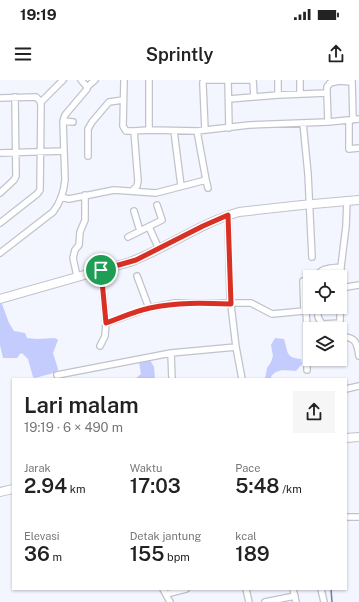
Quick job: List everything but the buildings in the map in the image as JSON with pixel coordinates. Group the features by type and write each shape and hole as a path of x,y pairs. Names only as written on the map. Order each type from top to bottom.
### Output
{"street":[{"path":"41,102 63,80"},
{"path":"81,80 87,87"},
{"path":"0,253 53,212 57,207 65,180 63,121 65,115 87,87 95,80"},
{"path":"124,80 124,128 134,132 150,130 197,131 354,120"},
{"path":"148,80 150,130"},
{"path":"205,130 203,85 205,80 253,80 254,97"},
{"path":"278,80 278,95"},
{"path":"300,80 300,94"},
{"path":"228,81 229,128"},
{"path":"328,122 328,86 332,82 352,81 354,120 349,149 359,148"},
{"path":"229,99 327,93"},
{"path":"0,98 36,97 41,102 39,192 0,223"},
{"path":"0,193 12,183 15,178 15,98"},
{"path":"88,156 88,129 92,122 109,102 123,100"},
{"path":"63,121 73,122"},
{"path":"303,123 308,174 308,204 312,257"},
{"path":"174,131 181,186"},
{"path":"197,131 208,188"},
{"path":"132,191 137,186 138,181 134,132"},
{"path":"0,153 64,151"},
{"path":"61,197 69,199 114,190 156,193 206,180"},
{"path":"77,276 73,258 75,250 79,245 80,232 86,220 85,195"},
{"path":"322,270 341,267 346,226 347,200"},
{"path":"0,299 130,262 228,215 247,211 308,204 359,200"},
{"path":"128,237 162,220 157,205"},
{"path":"134,211 140,231"},
{"path":"228,215 231,304 236,347 242,378"},
{"path":"149,227 159,249"},
{"path":"100,346 105,336 106,323 101,270"},
{"path":"137,276 149,308"},
{"path":"347,287 359,285"},
{"path":"106,323 149,308 180,303 251,303 272,314 303,311"},
{"path":"347,338 352,338 357,345 359,356"},
{"path":"57,375 171,353 236,347"},
{"path":"171,353 172,378"},
{"path":"347,389 359,386"},
{"path":"347,438 359,437"},
{"path":"0,492 12,489"},
{"path":"347,517 359,517"},
{"path":"170,602 165,592 179,590"},
{"path":"246,590 249,602"},
{"path":"321,590 324,602"},
{"path":"265,602 296,599"}],"shaded area":[{"path":"0,304 2,304 9,323 14,331 25,333 27,338 55,338 58,340 53,353 58,369 57,372 35,378 33,377 28,359 22,353 17,358 3,358 0,345"},
{"path":"275,338 284,339 288,353 292,357 301,359 302,364 296,371 281,370 274,373 270,378 265,378 267,368 273,356 271,345"},
{"path":"150,360 154,367 155,378 136,378 141,374 139,362"}],"waterway":[{"path":"331,590 332,602"}],"route":[{"path":"228,215 231,304 202,302 164,305 149,308 106,323 101,270 136,260 228,215"}]}
